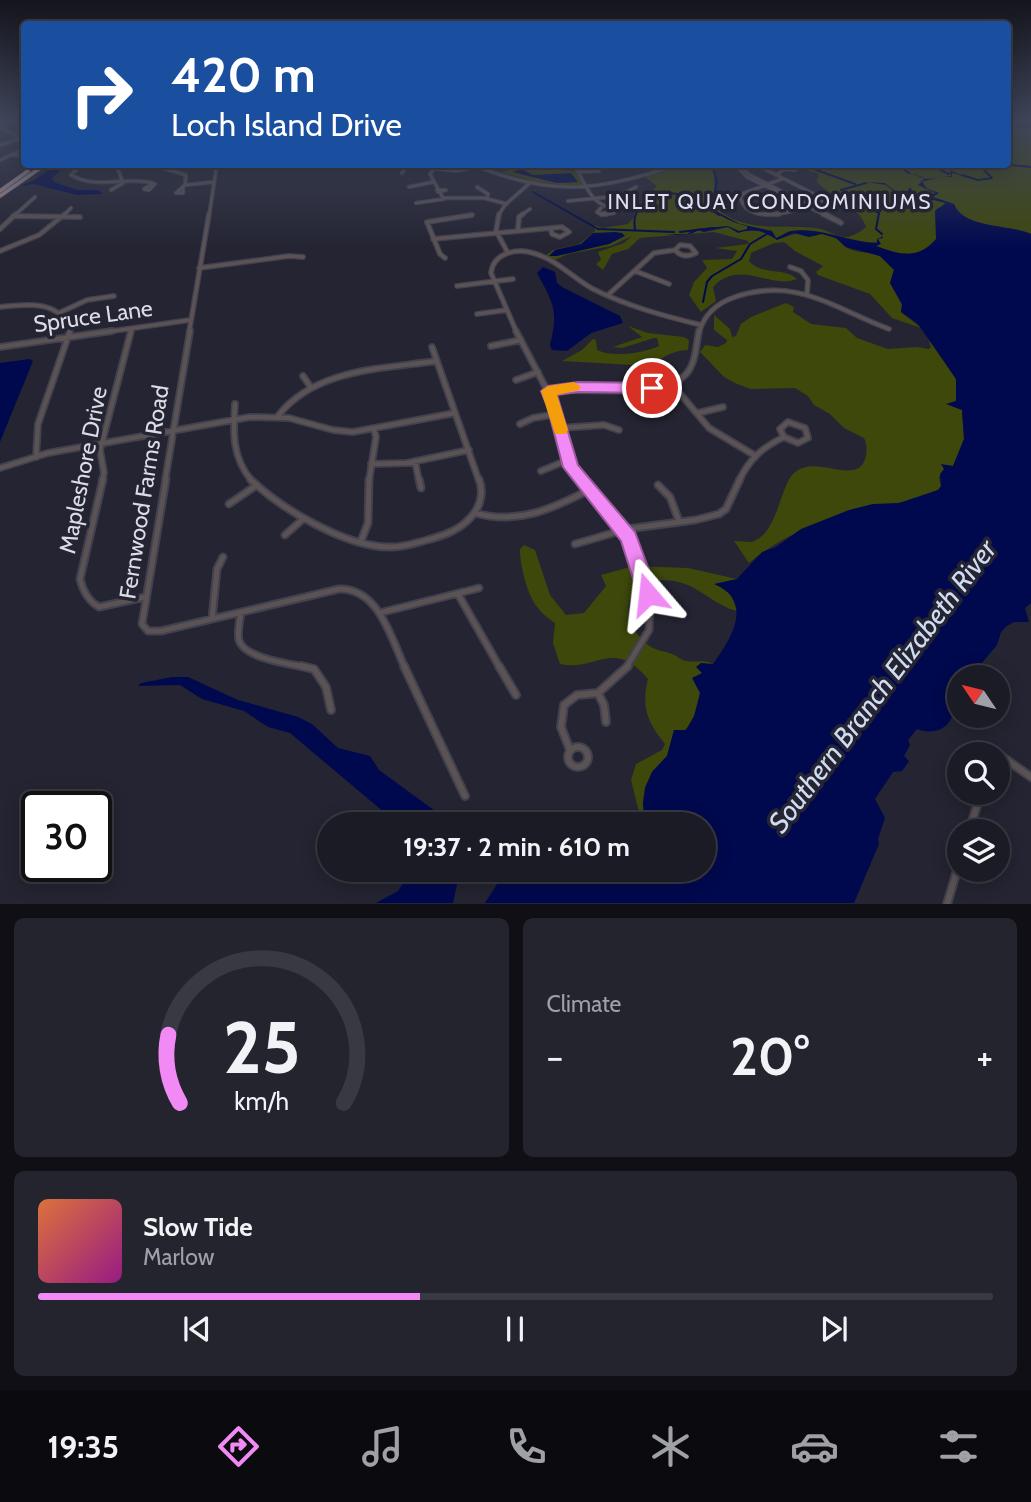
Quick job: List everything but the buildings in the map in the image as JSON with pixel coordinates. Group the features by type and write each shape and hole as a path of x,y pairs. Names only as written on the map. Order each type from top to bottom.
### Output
{"highway":[{"path":"0,191 32,168"},
{"path":"0,196 40,168"}],"street":[{"path":"77,168 72,172 72,177 96,184 143,180 153,183"},
{"path":"117,168 123,182"},
{"path":"164,168 185,174 187,177 184,187 214,182"},
{"name":"Fernwood Farms Road","path":"216,168 142,624 148,631 160,631 344,589 365,595 379,613 465,796"},
{"path":"402,173 403,168"},
{"path":"445,199 433,182 430,174 432,168 456,171 467,169"},
{"path":"485,168 534,182 586,188 616,184 666,168"},
{"path":"490,168 534,182"},
{"path":"576,168 592,199 601,208"},
{"path":"739,168 745,174 841,223 808,206"},
{"path":"742,168 745,174"},
{"path":"763,168 837,206"},
{"path":"776,176 785,169 795,170"},
{"path":"579,172 599,170"},
{"path":"782,179 742,195 740,200 743,205 756,212 773,215 785,215 824,200"},
{"path":"111,190 123,182"},
{"path":"409,187 433,182"},
{"path":"508,253 495,232 497,218 507,204 534,182"},
{"path":"477,187 488,194 487,199"},
{"path":"568,201 623,195 636,187"},
{"path":"0,229 35,197"},
{"path":"416,203 445,199 487,199 507,204"},
{"path":"0,251 44,235 71,208"},
{"path":"518,229 519,218 530,209"},
{"path":"445,258 440,254 426,224 429,220 472,215"},
{"path":"13,216 80,217"},
{"path":"433,239 518,229 551,230 562,227 569,232 560,237 552,234 551,230"},
{"path":"608,295 651,253 674,250 686,256 694,255 696,251 687,245 677,246 674,250"},
{"path":"570,750 563,738 560,724 564,706 574,696 598,693 624,669 651,631 648,594 636,554 623,530 568,460 557,414 548,391 521,340 491,265 508,253 538,254 608,295 648,311 701,325"},
{"path":"199,268 289,256 303,257"},
{"path":"790,267 806,276 809,286 807,293"},
{"path":"635,271 669,284"},
{"path":"457,286 513,279"},
{"path":"548,391 578,387 652,388 672,384 685,376 692,367 701,325 706,316 718,305 751,290 776,287 807,293 889,329"},
{"path":"61,312 81,302 114,296"},
{"path":"0,307 34,305 61,312 70,324 69,337 38,424 36,457"},
{"path":"477,314 508,310"},
{"name":"Spruce Lane","path":"0,347 190,320"},
{"name":"Mapleshore Drive","path":"132,329 102,443 100,458 104,472 80,582 93,605 99,607 145,597"},
{"path":"491,346 521,340"},
{"path":"235,404 233,440 238,460 257,485 303,519 319,527 389,548 435,539 457,530 475,513 482,488 432,347"},
{"path":"278,416 292,397 310,386 437,361"},
{"path":"516,380 538,372"},
{"path":"303,376 310,386"},
{"path":"672,384 718,435 754,455"},
{"path":"698,413 723,407"},
{"path":"0,468 36,457 102,443 234,419 278,416 339,431 374,429 455,413"},
{"path":"520,424 533,418 557,414"},
{"path":"575,544 587,543 623,530 709,519 723,513 747,463 764,446 784,437 798,443 804,442 809,436 802,426 788,422 780,429 784,437"},
{"path":"560,428 604,425 619,430"},
{"path":"361,541 368,523 371,464 376,437 374,429"},
{"path":"371,464 415,461 469,450"},
{"path":"541,471 568,460"},
{"path":"415,461 421,488"},
{"path":"229,504 257,485"},
{"path":"658,485 670,497 679,521"},
{"path":"475,513 496,519 519,518 561,505 589,490"},
{"path":"285,536 303,519"},
{"path":"212,619 217,569 223,557"},
{"path":"379,613 480,588"},
{"path":"457,594 516,695"},
{"path":"241,612 241,646 250,652 289,665 314,669 324,682 331,710"},
{"path":"598,693 604,705 606,722"},
{"path":"1010,763 1031,777"},
{"path":"947,904 954,882"}],"green space":[{"path":"1011,165 1031,165 1031,234 967,218 954,204 932,197 939,193 927,188 922,182 929,177 920,181 925,189 936,194 925,199 912,197 908,191 895,191 886,185 895,192 907,192 909,198 947,204 936,209 936,239 915,253 901,253 876,246 880,243 878,242 856,242 813,231 791,231 776,238 772,231 753,228 770,232 777,240 806,233 828,235 854,251 877,255 894,270 890,283 902,305 901,312 921,328 892,318 870,294 818,275 816,272 823,266 784,242 774,243 751,253 749,261 754,266 786,273 797,279 776,281 734,275 713,287 716,301 701,312 689,295 694,282 707,268 702,260 732,259 737,251 715,248 748,244 748,241 714,232 640,238 628,249 612,254 603,270 596,264 601,260 598,252 624,243 632,236 611,246 568,254 553,261 545,256 553,250 579,244 595,231 594,225 602,228 628,224 634,217 634,209 657,186 645,177 676,168 711,168 714,172 714,192 721,192 715,207 739,221 764,226 816,228 843,237 866,227 858,214 846,203 820,185 817,181 819,174 798,168 1011,168"},
{"path":"518,168 544,168 579,172 586,188 538,182 501,172"},
{"path":"786,303 794,307 793,312 811,324 846,328 857,338 888,349 929,349 931,347 928,337 956,379 956,401 948,404 962,410 964,439 953,466 942,465 945,469 939,477 941,487 938,490 912,500 870,505 822,521 776,544 749,563 734,541 752,542 768,530 794,473 816,466 858,469 864,462 866,452 864,438 844,428 795,388 751,389 737,384 724,377 700,352 705,345 718,347 726,343 727,340 714,330 714,315 730,329 732,337 736,336 741,324 751,317"},
{"path":"628,326 648,333 684,337 689,340 688,350 671,353 658,362 650,371 653,380 650,383 641,378 633,365 562,361 582,350 593,339 596,340 597,350 611,354 645,351 659,346 657,338 654,338 622,348 613,347 642,337"},
{"path":"524,545 535,550 550,595 566,615 584,613 606,586 601,575 634,566 688,568 737,579 716,584 731,594 737,611 683,583 669,580 642,584 630,598 631,622 645,642 684,660 713,664 702,673 696,714 682,732 674,730 667,756 652,772 645,788 644,812 639,812 631,780 636,764 662,750 665,744 647,714 645,698 648,679 625,660 614,658 584,664 560,664 553,643 555,623 542,612 531,596 521,564 520,549"}],"water":[{"path":"51,168 63,168 52,178 54,182 77,190 99,190 102,194 77,195 34,184 20,186 33,181"},
{"path":"522,169 533,175 571,173 578,182 557,183 512,172"},
{"path":"923,178 938,178 922,182 927,189 918,185"},
{"name":"Southern Branch Elizabeth River","path":"866,182 885,183 895,191 907,191 911,187 912,197 925,199 936,193 927,189 939,193 933,197 954,204 967,218 1031,234 1031,603 1025,608 1029,622 1014,622 1007,626 1001,632 997,645 980,665 947,665 947,725 934,731 917,729 908,740 910,745 904,756 909,761 902,771 893,772 875,799 885,818 879,844 854,903 485,903 498,882 716,882 716,812 644,812 643,803 645,788 652,772 667,756 674,730 686,730 694,716 700,693 692,678 702,673 696,667 701,663 713,664 727,643 736,621 734,600 714,584 737,579 762,552 776,547 801,529 849,510 873,504 899,503 938,490 941,486 940,474 944,469 941,464 953,466 964,439 962,410 946,404 956,401 956,379 918,324 901,312 902,304 890,283 894,270 880,256 846,247 836,238 822,234 809,237 794,233 777,240 759,231 738,233 728,227 687,234 695,229 728,226 739,231 747,229 747,226 742,225 733,222 711,211 714,210 740,224 772,231 776,238 803,230 877,243 877,239 882,237 881,233 883,238 878,239 881,244 876,246 893,252 915,253 936,239 935,211 946,203 909,200 907,192 895,192 886,185"},
{"path":"615,232 625,236 609,244 549,256 555,250 581,244 593,233"},
{"path":"543,267 555,272 557,283 562,287 620,316 623,323 591,333 567,351 552,350 550,345 554,323 553,307 537,273"},
{"path":"30,359 33,361 0,442 0,363"},
{"path":"188,677 238,700 298,717 312,724 338,748 370,756 379,770 437,812 384,812 290,733 268,727 244,711 202,699 180,685 138,686 141,683"},
{"path":"404,882 457,882 453,903 376,903 398,891"}],"waterway":[{"path":"1012,165 1031,167"},
{"path":"711,209 717,182 713,168"},
{"path":"811,168 855,184"},
{"path":"901,168 909,173"},
{"path":"936,168 949,174"},
{"path":"962,175 978,180 992,178 984,168"},
{"path":"841,190 866,183"},
{"path":"533,192 598,229 674,232"},
{"path":"635,230 634,221 640,206 656,195 665,193 684,196 719,215"},
{"path":"868,207 879,213 876,229 882,234"},
{"path":"680,232 713,228"},
{"path":"703,302 707,282 712,276 741,259 750,244 770,232"}],"slow traffic":[{"path":"560,430 555,406 548,391 574,387"}],"district":[{"name":"INLET QUAY CONDOMINIUMS","path":"770,202"}],"route":[{"path":"648,594 628,537 618,521 571,467 555,406 548,391 578,387 652,388"}]}
